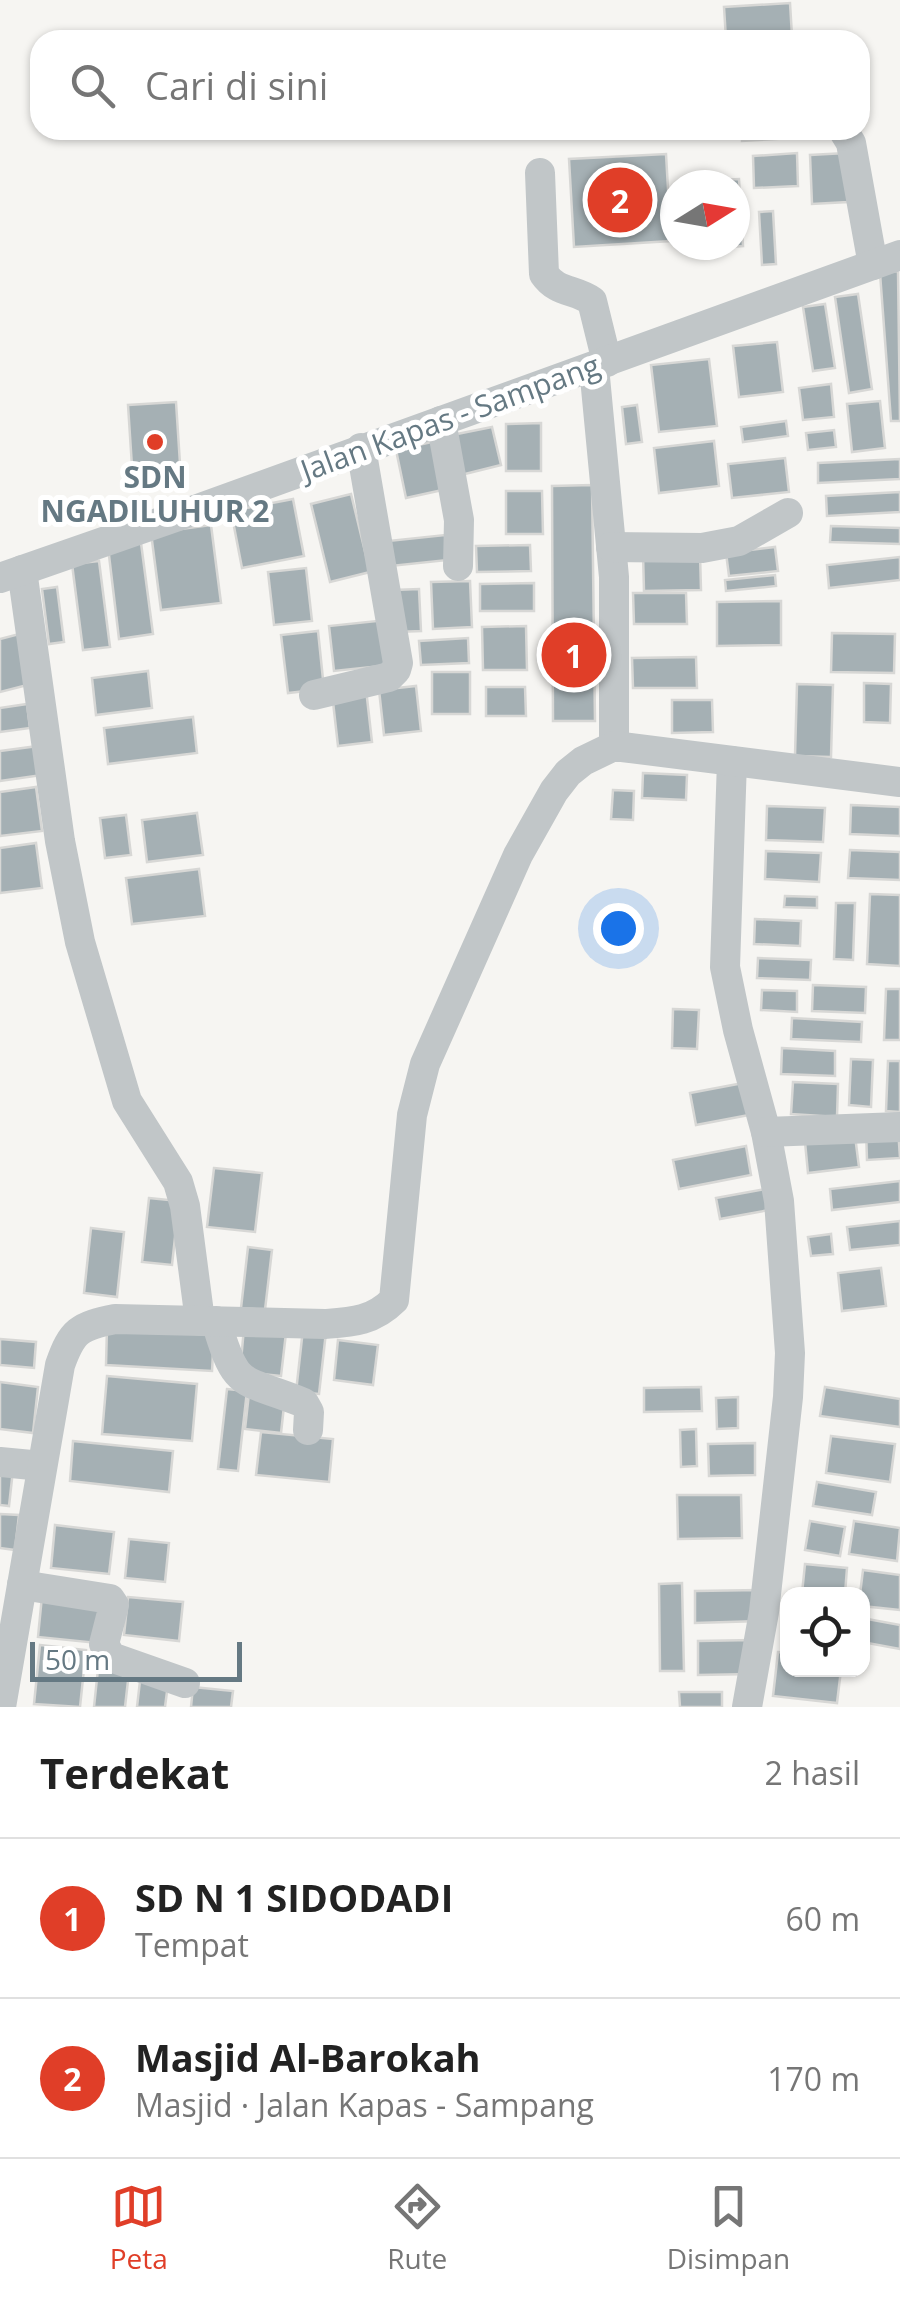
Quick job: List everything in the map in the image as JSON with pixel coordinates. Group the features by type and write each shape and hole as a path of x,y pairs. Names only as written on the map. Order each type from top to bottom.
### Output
{"street":[{"path":"849,140 886,260"},
{"path":"540,173 544,274 558,288 592,301 612,547 614,746"},
{"name":"Jalan Kapas - Sampang","path":"11,574 886,260"},
{"path":"441,422 459,520 458,566"},
{"path":"314,695 389,677 396,670 396,648 362,448"},
{"path":"612,547 702,548 739,540 788,513"},
{"path":"11,574 80,942 127,1101 168,1163 181,1194 208,1321 226,1358 240,1380 304,1403 309,1412 308,1430"},
{"path":"1,1707 14,1593 60,1365 70,1338 88,1324 115,1319 359,1322 380,1314 394,1300 412,1115 424,1064 510,870 568,773 614,746 900,782"},
{"path":"732,761 724,967 766,1132 779,1201 790,1352 766,1594 747,1707"},
{"path":"766,1132 900,1127"},
{"path":"0,1462 42,1466"},
{"path":"14,1593 110,1599 114,1605 104,1644 111,1658 185,1684"}],"building":[{"path":"790,3 792,30 725,30 724,7"},
{"path":"797,153 798,186 754,188 753,156"},
{"path":"846,153 848,202 812,204 810,155"},
{"path":"666,154 667,170 660,170 660,242 574,247 569,159"},
{"path":"773,211 776,264 762,265 759,212"},
{"path":"898,271 900,421 891,421 880,273"},
{"path":"858,294 872,389 849,393 835,297"},
{"path":"825,304 835,368 813,371 803,307"},
{"path":"777,342 783,392 739,397 733,346"},
{"path":"709,359 717,426 659,432 651,365"},
{"path":"831,384 834,417 803,420 799,388"},
{"path":"880,401 885,448 852,452 847,404"},
{"name":"SDN NGADILUHUR 2","path":"176,402 181,479 133,482 128,405"},
{"path":"637,405 642,442 626,444 622,407"},
{"path":"786,421 788,436 743,442 741,427"},
{"path":"541,423 541,471 506,471 506,424"},
{"path":"492,427 501,465 461,475 452,435"},
{"path":"834,430 836,447 808,450 806,433"},
{"path":"436,441 447,489 406,498 396,450"},
{"path":"714,441 719,486 659,493 654,448"},
{"path":"785,458 789,492 732,498 728,464"},
{"path":"900,459 900,479 818,483 818,463"},
{"path":"592,485 595,721 553,721 552,486"},
{"path":"506,491 542,491 543,534 506,534"},
{"path":"900,492 900,512 827,516 826,496"},
{"path":"351,494 370,572 330,582 311,504"},
{"path":"293,499 304,556 242,568 231,511"},
{"path":"211,525 221,603 161,610 151,533"},
{"path":"831,526 900,528 900,544 830,542"},
{"path":"445,535 448,560 391,566 388,541"},
{"path":"141,543 153,634 119,639 108,547"},
{"path":"530,545 531,571 477,572 476,546"},
{"path":"775,547 778,571 729,576 726,553"},
{"path":"643,554 700,554 701,590 644,591"},
{"path":"900,557 900,580 829,588 827,565"},
{"path":"99,561 110,647 83,650 72,564"},
{"path":"306,568 312,621 274,625 268,572"},
{"path":"775,575 776,586 726,591 725,580"},
{"path":"470,581 472,627 433,629 431,582"},
{"path":"534,583 534,611 480,611 480,584"},
{"path":"57,587 64,642 49,644 42,589"},
{"path":"419,589 421,631 396,632 394,590"},
{"path":"633,593 686,593 687,624 634,624"},
{"path":"781,601 781,645 717,646 717,602"},
{"path":"386,620 391,665 334,671 329,626"},
{"path":"526,626 527,670 483,670 482,627"},
{"path":"318,631 324,689 288,693 281,635"},
{"path":"23,633 35,683 0,692 0,639"},
{"path":"832,633 895,634 894,673 831,672"},
{"path":"468,638 469,663 421,665 419,641"},
{"path":"696,657 697,688 633,688 632,658"},
{"path":"148,671 152,708 96,715 92,678"},
{"path":"432,672 470,672 470,714 432,714"},
{"path":"864,683 891,684 890,723 864,722"},
{"path":"797,684 833,685 831,757 795,756"},
{"path":"416,686 421,731 384,735 379,690"},
{"path":"486,687 525,687 526,716 486,716"},
{"path":"366,689 372,742 338,746 332,693"},
{"path":"672,700 712,700 713,732 672,733"},
{"path":"27,704 30,728 0,732 0,708"},
{"path":"193,717 197,753 108,764 104,728"},
{"path":"38,746 42,775 0,781 0,751"},
{"path":"643,773 687,775 686,800 642,798"},
{"path":"36,787 42,831 0,836 0,792"},
{"path":"613,790 634,791 633,820 611,819"},
{"path":"851,805 900,807 900,836 850,834"},
{"path":"767,806 825,808 823,842 766,840"},
{"path":"197,813 203,855 147,862 142,820"},
{"path":"126,815 131,855 105,858 100,818"},
{"path":"36,843 42,888 0,893 0,848"},
{"path":"850,850 900,852 900,880 848,878"},
{"path":"766,851 821,853 819,882 765,879"},
{"path":"199,869 205,916 132,924 126,878"},
{"path":"870,894 900,895 900,966 867,964"},
{"path":"785,896 817,897 817,908 784,907"},
{"path":"836,903 855,903 853,960 834,959"},
{"path":"755,919 801,921 800,946 754,944"},
{"path":"758,958 811,960 810,980 757,978"},
{"path":"813,985 866,987 865,1013 812,1011"},
{"path":"886,989 900,989 900,1040 884,1040"},
{"path":"762,990 797,991 797,1012 761,1010"},
{"path":"673,1009 699,1010 697,1049 672,1048"},
{"path":"792,1018 862,1022 861,1042 791,1039"},
{"path":"782,1048 835,1051 835,1076 781,1074"},
{"path":"851,1059 873,1060 871,1107 849,1105"},
{"path":"888,1061 900,1061 900,1112 886,1111"},
{"path":"793,1082 838,1084 837,1117 791,1114"},
{"path":"743,1083 749,1115 696,1125 690,1093"},
{"path":"898,1128 900,1158 867,1160 866,1130"},
{"path":"855,1136 859,1167 808,1173 805,1142"},
{"path":"746,1146 751,1175 679,1189 673,1160"},
{"path":"214,1168 262,1173 255,1232 207,1227"},
{"path":"900,1181 900,1202 832,1210 830,1189"},
{"path":"765,1189 769,1210 720,1219 716,1198"},
{"path":"149,1198 179,1201 172,1265 142,1262"},
{"path":"900,1221 900,1245 850,1250 847,1227"},
{"path":"91,1228 124,1232 117,1297 84,1293"},
{"path":"831,1234 833,1254 811,1256 808,1237"},
{"path":"248,1247 272,1250 265,1310 241,1308"},
{"path":"881,1268 886,1306 842,1311 838,1273"},
{"path":"107,1328 214,1334 212,1371 106,1365"},
{"path":"244,1328 286,1333 281,1376 240,1372"},
{"path":"303,1329 326,1332 319,1394 296,1392"},
{"path":"0,1339 36,1342 34,1368 0,1365"},
{"path":"338,1340 378,1345 373,1385 334,1380"},
{"path":"107,1376 197,1384 192,1441 102,1434"},
{"path":"0,1382 38,1387 33,1433 0,1429"},
{"path":"701,1387 702,1411 644,1412 644,1388"},
{"path":"825,1387 900,1399 900,1427 820,1416"},
{"path":"227,1389 247,1391 238,1471 218,1469"},
{"path":"249,1393 285,1397 281,1433 245,1429"},
{"path":"738,1397 738,1428 717,1429 716,1398"},
{"path":"696,1429 697,1466 681,1467 680,1430"},
{"path":"261,1432 333,1439 329,1482 256,1475"},
{"path":"831,1436 895,1444 890,1482 826,1473"},
{"path":"73,1441 173,1451 169,1492 70,1481"},
{"path":"755,1443 755,1475 709,1476 708,1444"},
{"path":"0,1468 13,1470 9,1506 0,1505"},
{"path":"817,1482 876,1492 872,1515 813,1506"},
{"path":"677,1495 741,1495 742,1538 678,1539"},
{"path":"0,1514 19,1515 15,1550 0,1548"},
{"path":"810,1521 845,1527 840,1556 805,1550"},
{"path":"854,1521 900,1528 897,1561 849,1554"},
{"path":"55,1525 114,1532 109,1574 51,1568"},
{"path":"129,1539 169,1543 165,1582 125,1578"},
{"path":"805,1564 847,1568 846,1587 803,1587"},
{"path":"863,1570 900,1575 900,1610 870,1607 870,1587 861,1587"},
{"path":"682,1583 684,1671 660,1671 659,1584"},
{"path":"760,1590 760,1621 695,1623 695,1591"},
{"path":"42,1596 101,1602 97,1643 38,1637"},
{"path":"128,1597 183,1602 179,1641 124,1635"},
{"path":"870,1619 900,1625 900,1649 870,1643"},
{"path":"753,1640 754,1674 698,1675 698,1641"},
{"path":"40,1645 86,1650 80,1707 34,1704"},
{"path":"778,1652 780,1677 840,1677 837,1703 773,1696"},
{"path":"98,1669 129,1672 125,1707 94,1707"},
{"path":"140,1681 168,1684 165,1707 137,1707"},
{"path":"193,1687 233,1691 231,1707 191,1707"},
{"path":"679,1692 722,1692 722,1707 680,1707"}],"place":[{"name":"Masjid Al-Barokah","path":"620,200"},
{"name":"SDN NGADILUHUR 2","path":"155,442"},
{"name":"SD N 1 SIDODADI","path":"574,655"}]}
